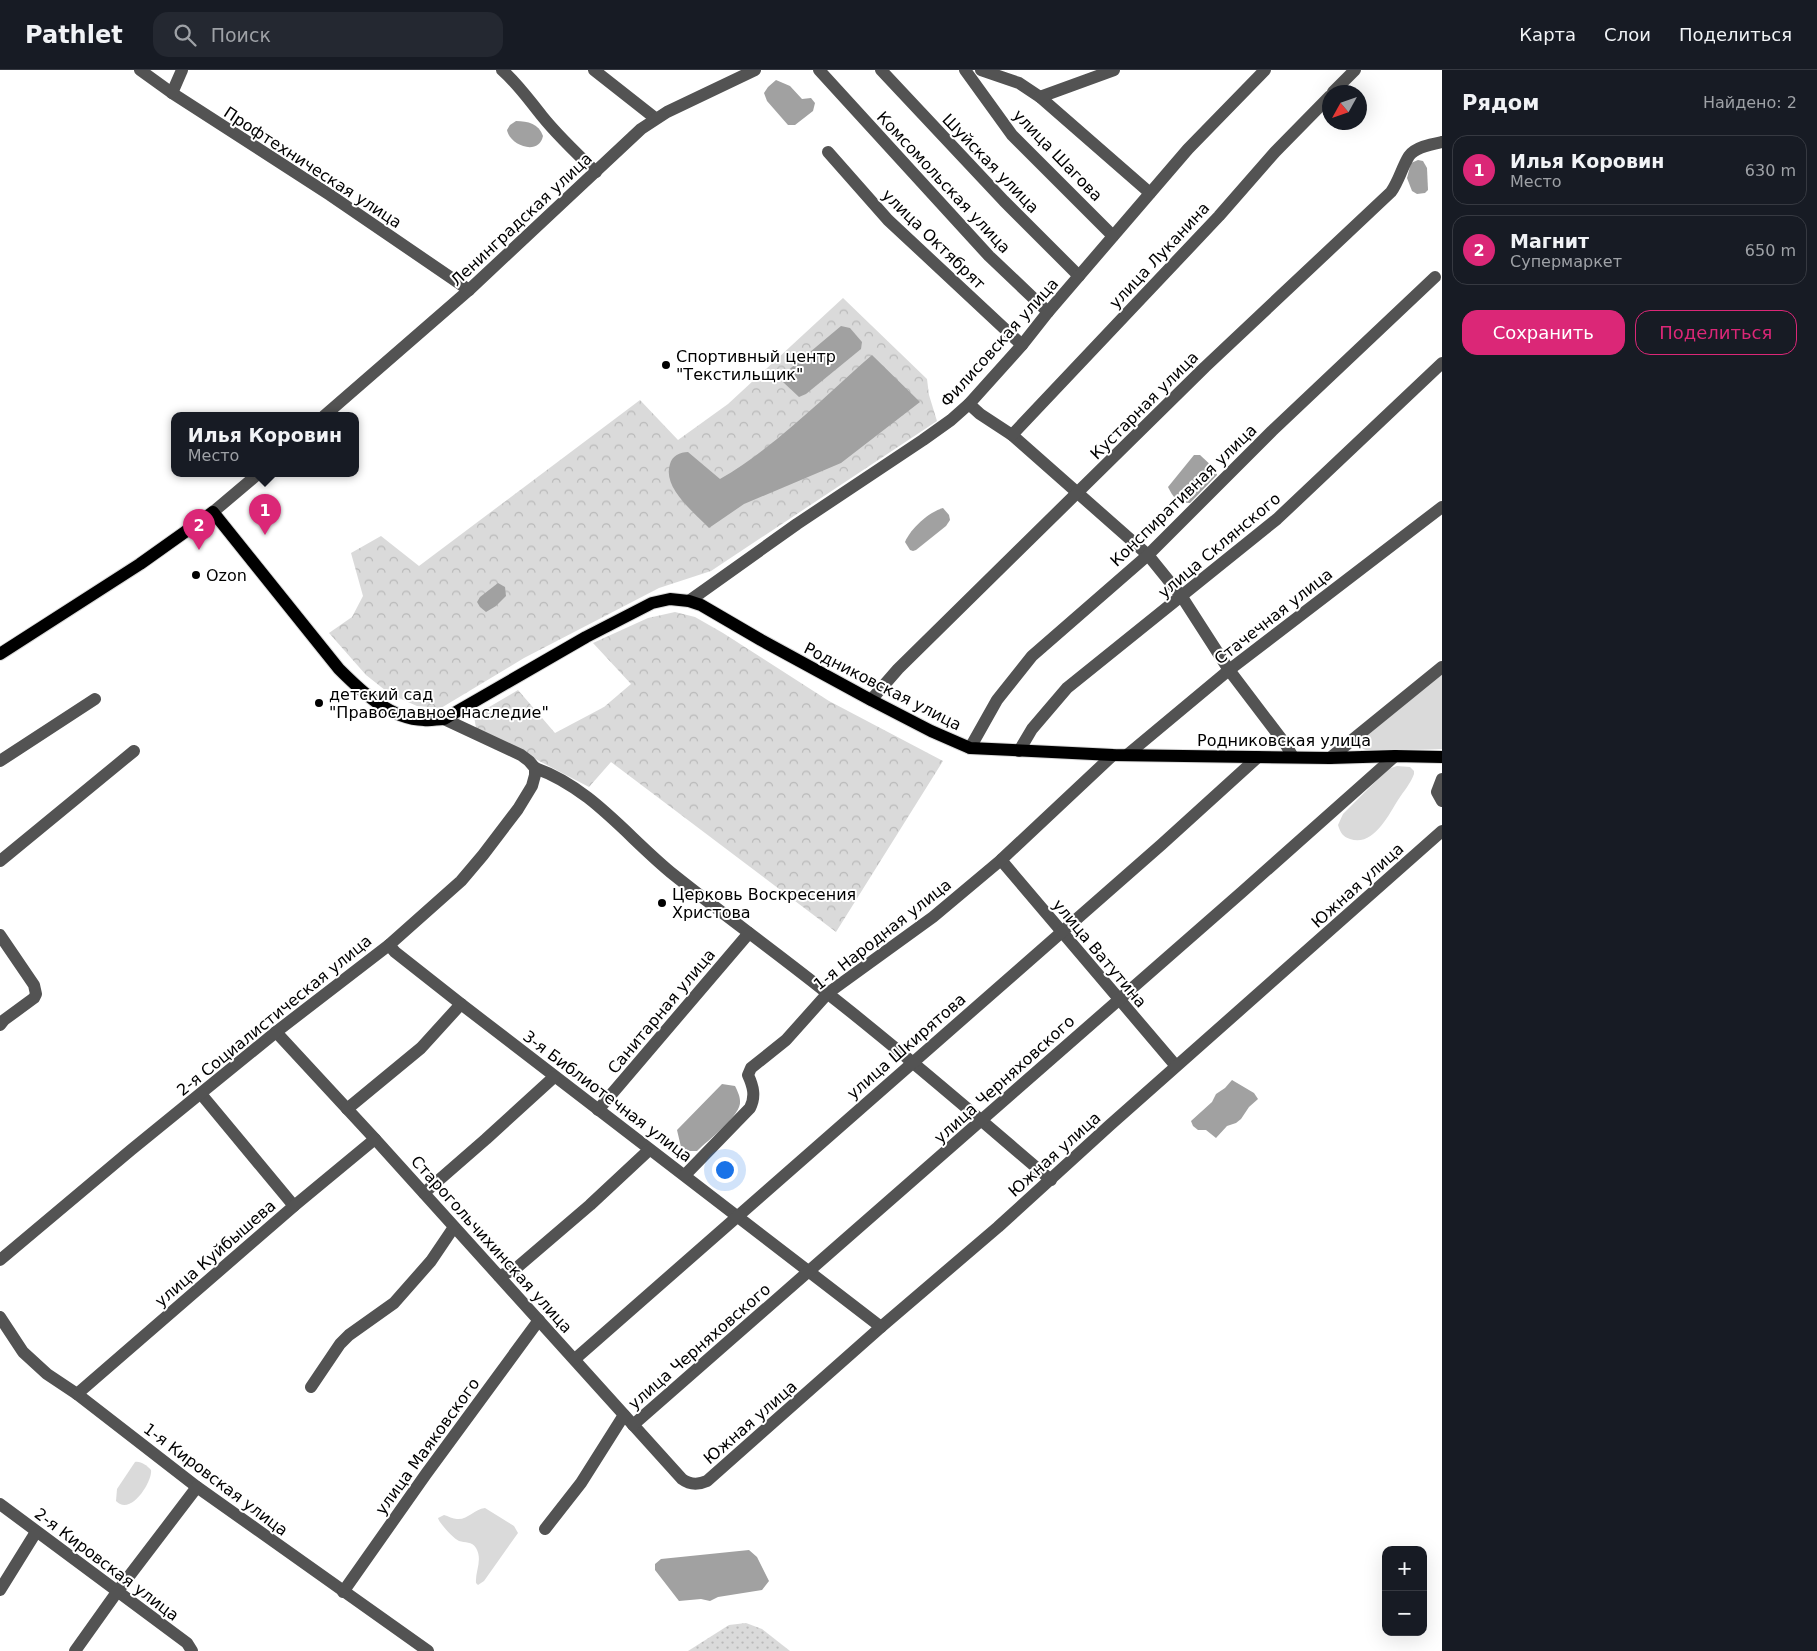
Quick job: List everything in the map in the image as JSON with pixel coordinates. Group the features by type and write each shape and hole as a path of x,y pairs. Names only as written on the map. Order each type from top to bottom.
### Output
{"main road":[{"path":"0,654 140,564 213,512 333,662 360,690 382,706 403,716 423,720 444,719"},
{"name":"Родниковская улица","path":"444,719 586,637 652,603 670,600 701,605 871,700 931,731 970,748 1113,755 1293,758 1442,757"}],"street":[{"name":"Профтехническая улица","path":"140,70 172,93 330,195 468,290"},
{"path":"172,93 182,70"},
{"path":"502,70 516,81 568,146 596,172"},
{"path":"594,70 655,118"},
{"name":"Ленинградская улица","path":"329,412 468,290 640,129 655,118 755,70"},
{"name":"Комсомольская улица","path":"819,70 990,256 1048,312"},
{"name":"Шуйская улица","path":"881,70 1004,201 1080,276"},
{"name":"улица Шагова","path":"965,70 1012,135 1113,236"},
{"path":"980,70 1018,83 1040,97 1150,193"},
{"path":"1040,97 1114,70"},
{"name":"Филисовская улица","path":"689,602 820,508 923,440 951,420 969,404 1022,345 1188,149 1265,70"},
{"path":"1340,85 1356,70"},
{"name":"улица Луканина","path":"1012,435 1219,216 1275,152 1322,104"},
{"name":"Кустарная улица","path":"871,700 898,669 1226,348 1391,192 1410,156 1417,150 1442,142"},
{"name":"улица Октябрят","path":"828,152 888,220 1022,345"},
{"name":"Конспиративная улица","path":"970,748 997,700 1032,656 1148,555 1272,431 1435,276"},
{"name":"улица Склянского","path":"1018,751 1032,729 1067,688 1277,519 1442,363"},
{"path":"969,404 980,414 1012,435 1148,555 1182,597 1229,670 1286,745 1293,758"},
{"path":"213,512 254,477"},
{"name":"Стачечная улица","path":"1127,755 1229,670 1442,507"},
{"path":"1330,758 1442,667"},
{"path":"0,761 95,699"},
{"path":"444,719 521,755 535,768 567,782 591,799 646,852 828,993 1051,1180"},
{"path":"0,861 134,751"},
{"name":"1-я Народная улица","path":"685,1175 750,1108 754,1097 748,1071 786,1040 828,993 933,917 1001,860 1113,755"},
{"name":"улица Черняховского","path":"633,1425 1395,756"},
{"name":"улица Шкирятова","path":"574,1359 1161,845 1258,757"},
{"name":"2-я Социалистическая улица","path":"0,1260 276,1032 389,945 461,881 518,809 532,786 535,768"},
{"path":"1442,779 1437,792 1442,801"},
{"name":"Южная улица","path":"682,1478 687,1483 693,1484 707,1481 1051,1180 1176,1066 1442,831"},
{"name":"улица Ватутина","path":"1001,860 1176,1066"},
{"name":"Санитарная улица","path":"598,1110 749,933"},
{"path":"0,935 34,985 36,994 34,998 0,1025"},
{"name":"3-я Библиотечная улица","path":"389,945 395,952 554,1077 649,1150 685,1175 881,1327"},
{"path":"347,1110 421,1048 461,1004"},
{"name":"Старогольчихинская улица","path":"276,1032 682,1478"},
{"path":"424,1193 554,1077"},
{"path":"201,1094 294,1206"},
{"name":"улица Куйбышева","path":"77,1394 294,1206 375,1139"},
{"path":"499,1276 514,1270 590,1205 649,1150"},
{"path":"311,1387 340,1344 349,1335 394,1303 431,1261 454,1227"},
{"name":"1-я Кировская улица","path":"0,1317 23,1352 47,1374 77,1394 197,1487 428,1651"},
{"name":"улица Маяковского","path":"343,1592 426,1474 539,1320"},
{"name":"улица Черняховского","path":"545,1529 581,1483 624,1415"},
{"path":"75,1651 117,1592 197,1487"},
{"name":"2-я Кировская улица","path":"0,1504 187,1644 192,1651"},
{"path":"0,1590 36,1532"}],"green space":[{"path":"843,298 927,379 929,395 937,421 711,571 659,588 524,658 441,708 417,706 390,694 366,675 329,633 352,617 363,596 351,553 381,536 419,566 640,400 678,440 728,404"},
{"path":"675,612 695,617 829,701 943,761 836,932 611,762 589,787 476,728 474,716 518,690 555,733 604,707 631,684 593,643 648,618"},
{"path":"1442,674 1442,749 1368,751 1357,746 1357,742"},
{"path":"1397,766 1410,767 1414,774 1379,828 1366,839 1358,840 1345,837 1338,825 1343,814 1388,769"},
{"path":"135,1462 147,1466 151,1470 151,1475 140,1495 134,1501 122,1505 116,1501 117,1489"},
{"path":"485,1508 514,1526 518,1533 484,1581 478,1585 476,1579 479,1557 476,1548 470,1543 457,1540 438,1518 444,1515 454,1519 461,1519"},
{"path":"746,1623 762,1629 790,1651 688,1651 729,1625"}],"shaded area":[{"path":"776,80 790,86 802,99 811,98 815,103 813,111 795,125 788,125 767,101 764,93"},
{"path":"516,121 529,123 539,129 543,136 536,146 531,147 519,144 509,136 507,130"},
{"path":"1418,160 1423,161 1427,168 1428,190 1425,193 1417,194 1412,191 1407,178 1411,163"},
{"path":"841,326 850,328 862,342 861,349 806,394 799,397 783,382 785,373"},
{"path":"872,355 920,402 841,463 744,504 709,528 675,491 669,473 670,464 674,457 688,452 720,479 760,453"},
{"path":"1194,455 1200,455 1215,469 1217,475 1190,503 1182,502 1174,496 1168,487"},
{"path":"943,508 949,515 950,520 946,526 916,550 910,550 905,542 912,531 926,517"},
{"path":"498,583 505,587 506,596 496,606 486,612 477,602 480,597"},
{"path":"1232,1080 1254,1093 1258,1099 1249,1107 1241,1119 1227,1126 1216,1138 1206,1130 1198,1130 1191,1121"},
{"path":"722,1084 735,1086 737,1089 740,1101 736,1113 723,1128 697,1151 690,1151 681,1147 677,1130"},
{"path":"749,1550 757,1557 769,1581 762,1590 718,1597 710,1601 701,1599 679,1601 655,1570 655,1564 661,1559"}],"place":[{"name":"Спортивный центр \"Текстильщик\"","path":"666,365"},
{"name":"Илья Коровин","path":"265,535"},
{"name":"Магнит","path":"199,550"},
{"name":"Ozon","path":"196,575"},
{"name":"детский сад \"Православное наследие\"","path":"319,703"},
{"name":"Церковь Воскресения Христова","path":"662,903"}]}
